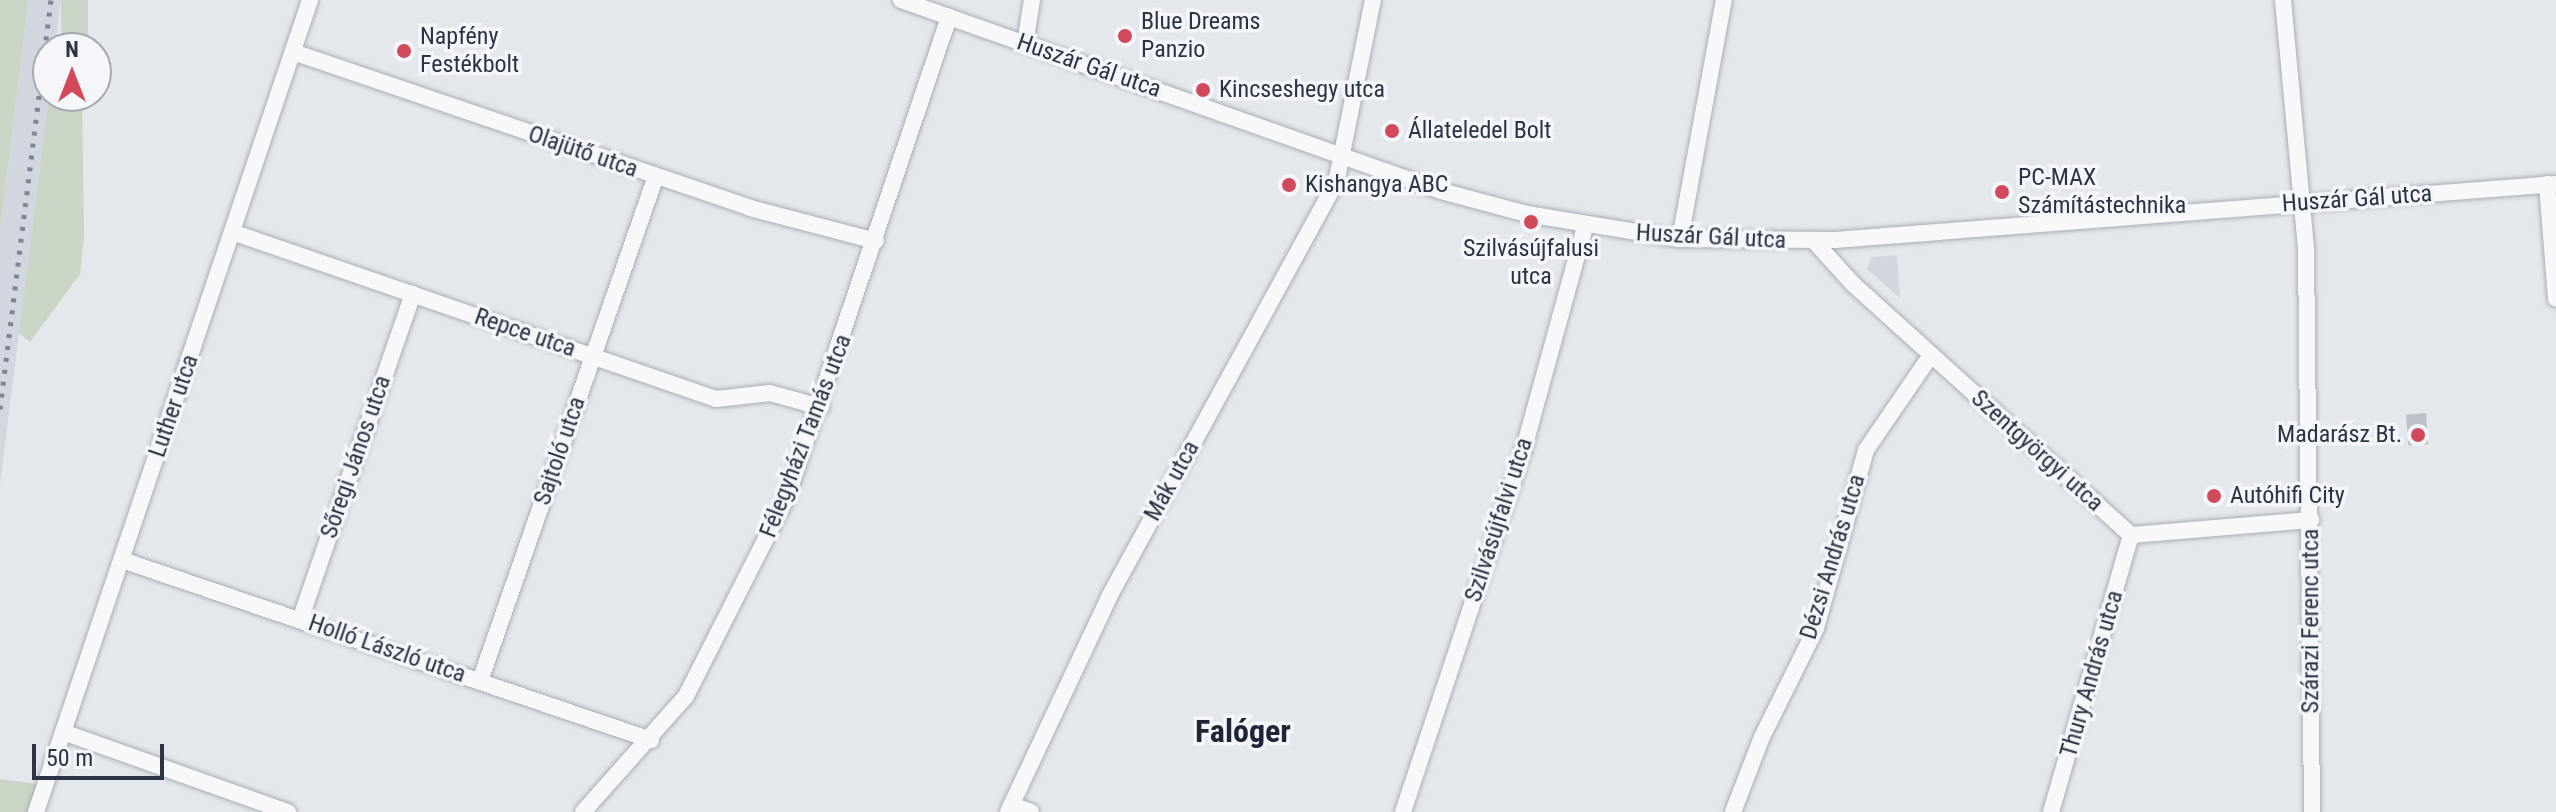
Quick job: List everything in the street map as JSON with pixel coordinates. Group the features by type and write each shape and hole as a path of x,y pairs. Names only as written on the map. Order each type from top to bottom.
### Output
{"street":[{"name":"Luther utca","path":"36,812 310,0"},
{"name":"Huszár Gál utca","path":"901,0 1485,204 1585,226 1680,239 1814,241 2552,184"},
{"path":"1025,44 1032,0"},
{"path":"1344,156 1373,0"},
{"path":"1680,239 1724,0"},
{"name":"Szárazi Ferenc utca","path":"2283,0 2301,203 2311,520 2312,812"},
{"name":"Félegyházi Tamás utca","path":"583,812 651,740 712,655 787,497 821,407 949,17"},
{"name":"Olajütő utca","path":"293,52 656,176 876,241"},
{"name":"Mák utca","path":"1010,809 1110,595 1332,192 1344,156"},
{"name":"Sajtoló utca","path":"480,681 656,176"},
{"path":"2552,184 2556,299"},
{"name":"Szilvásújfalvi utca","path":"1403,812 1524,448 1585,226"},
{"name":"Repce utca","path":"232,232 716,399 770,393 821,407"},
{"name":"Szentgyörgyi utca","path":"1814,241 1931,355 2131,535"},
{"name":"Sőregi János utca","path":"300,620 413,294"},
{"name":"Dézsi András utca","path":"1733,812 1762,737 1816,628 1866,450 1931,355"},
{"path":"2131,535 2311,520"},
{"name":"Thury András utca","path":"2051,812 2131,535"},
{"name":"Holló László utca","path":"122,560 651,740"},
{"path":"63,732 288,812"},
{"path":"1010,809 1031,812"}],"shaded area":[{"path":"28,0 61,0 57,32 32,32 32,112 47,112 0,484 0,232"},
{"path":"1897,255 1900,298 1867,269 1872,257"}],"green space":[{"path":"0,0 28,0 0,232"},
{"path":"61,0 88,0 88,32 61,32"},
{"path":"47,112 82,112 84,238 80,274 30,342 19,333"},
{"path":"0,779 37,784 27,812 0,812"}],"building":[{"name":"Madarász Bt.","path":"2426,413 2428,444 2408,445 2406,414"}],"railway":[{"path":"0,409 51,0"}],"place":[{"name":"Blue Dreams Panzio","path":"1125,36"},
{"name":"Napfény Festékbolt","path":"404,51"},
{"name":"Kincseshegy utca","path":"1203,90"},
{"name":"Állateledel Bolt","path":"1392,131"},
{"name":"Kishangya ABC","path":"1289,185"},
{"name":"PC-MAX Számítástechnika","path":"2002,192"},
{"name":"Szilvásújfalusi utca","path":"1531,222"},
{"name":"Madarász Bt.","path":"2418,435"},
{"name":"Autóhifi City","path":"2214,496"}],"district":[{"name":"Falóger","path":"1243,731"}]}
